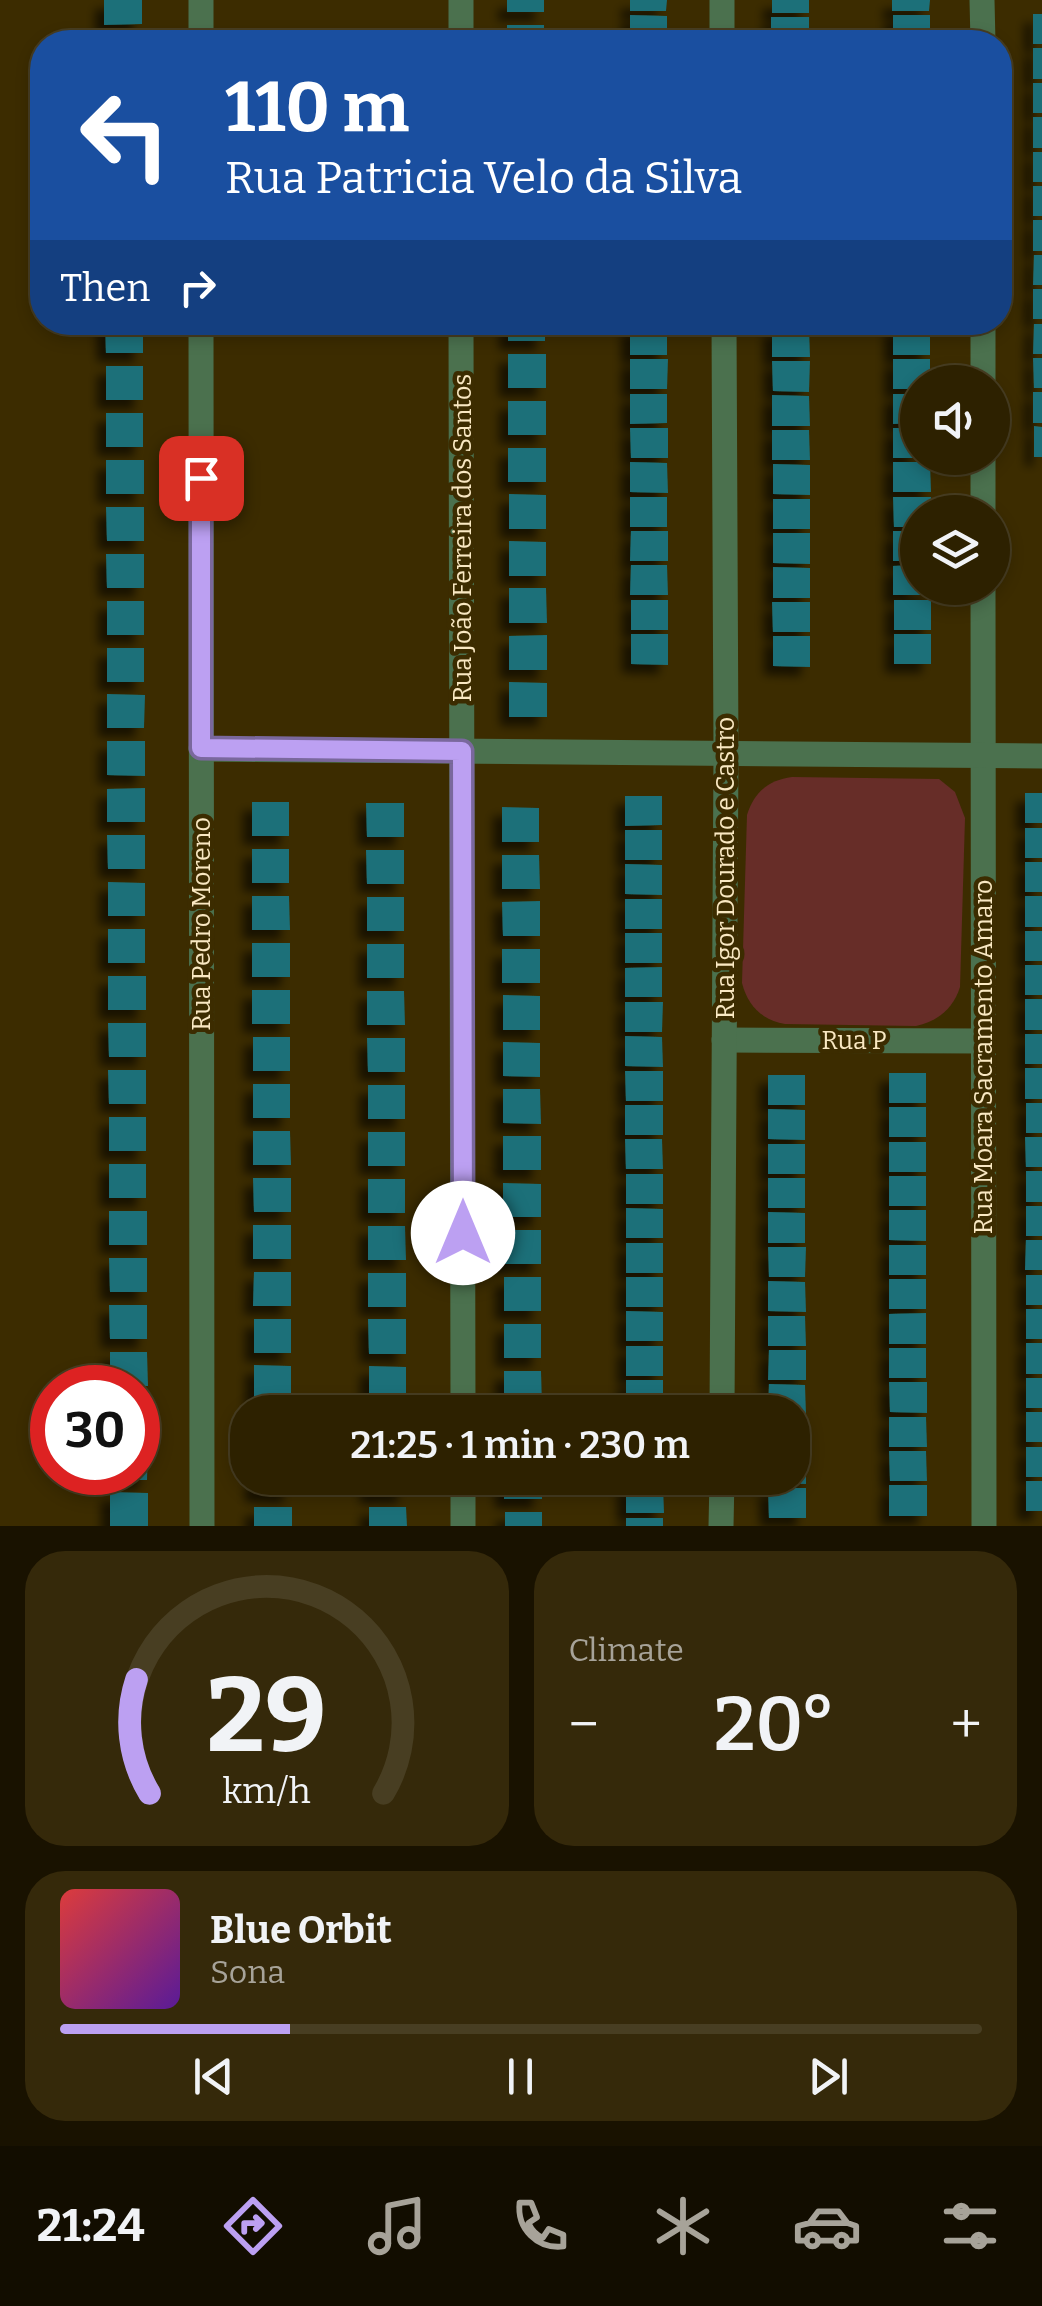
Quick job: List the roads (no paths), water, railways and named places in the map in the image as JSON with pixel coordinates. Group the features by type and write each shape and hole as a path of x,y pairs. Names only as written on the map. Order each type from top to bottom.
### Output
{"street":[{"path":"201,0 201,30"},
{"path":"461,0 461,30"},
{"path":"722,0 722,30"},
{"path":"982,0 982,30"},
{"name":"Rua Pedro Moreno","path":"201,335 202,1526"},
{"name":"Rua João Ferreira dos Santos","path":"461,335 463,1395"},
{"name":"Rua Igor Dourado e Castro","path":"722,1395 724,335"},
{"path":"983,335 983,365"},
{"name":"Rua Moara Sacramento Amaro","path":"983,605 984,1526"},
{"path":"201,748 1042,756"},
{"name":"Rua P","path":"724,1040 983,1041"},
{"path":"463,1495 463,1526"},
{"path":"721,1526 722,1495"}]}
